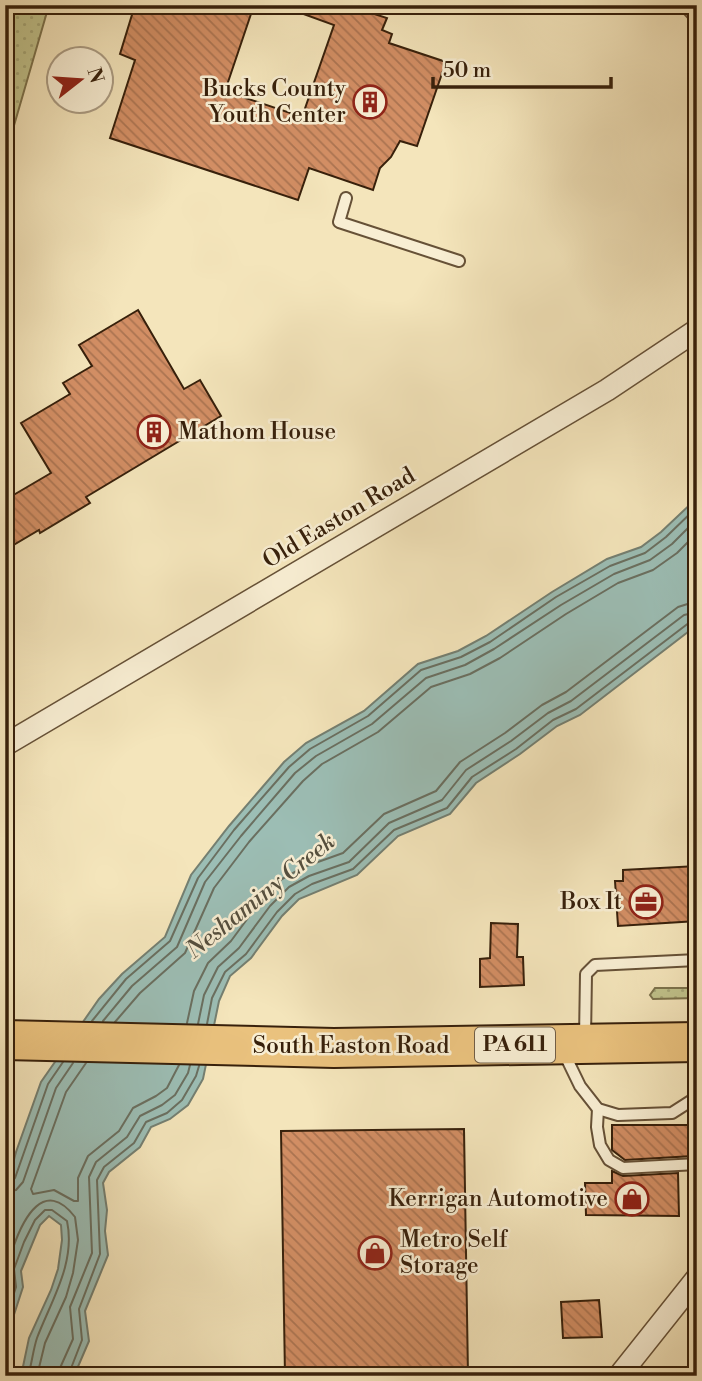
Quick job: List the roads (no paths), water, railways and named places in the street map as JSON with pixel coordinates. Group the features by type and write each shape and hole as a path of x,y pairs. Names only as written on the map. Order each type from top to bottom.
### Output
{"highway":[{"name":"South Easton Road","path":"5,1041 334,1048 697,1042"}],"street":[{"name":"Old Easton Road","path":"5,745 607,390 697,330"},
{"path":"619,1376 697,1278"}],"lane":[{"path":"684,5 697,19"},
{"path":"346,198 339,222 459,261"},
{"path":"697,960 595,965 586,974 572,1044 580,1086 598,1109 618,1115 672,1113 697,1097"},
{"path":"598,1109 600,1145 609,1160 623,1168 697,1164"}],"water":[{"name":"Neshaminy Creek","path":"697,498 697,625 580,715 557,726 476,783 450,814 398,836 357,875 299,899 282,916 251,958 230,976 219,1001 203,1079 188,1105 170,1119 151,1127 140,1147 109,1172 103,1183 107,1210 105,1231 108,1255 85,1311 89,1341 74,1376 21,1376 29,1338 58,1269 62,1240 61,1225 49,1216 40,1225 21,1271 23,1287 5,1335 5,1193 16,1152 41,1082 99,999 122,974 165,937 191,875 284,762 306,743 364,711 418,664 458,651 607,559 641,547"}],"place":[{"name":"Bucks County Youth Center","path":"370,102"},
{"name":"Mathom House","path":"154,432"},
{"name":"Box It","path":"646,902"},
{"name":"Kerrigan Automotive","path":"632,1199"},
{"name":"Metro Self Storage","path":"375,1253"}]}
